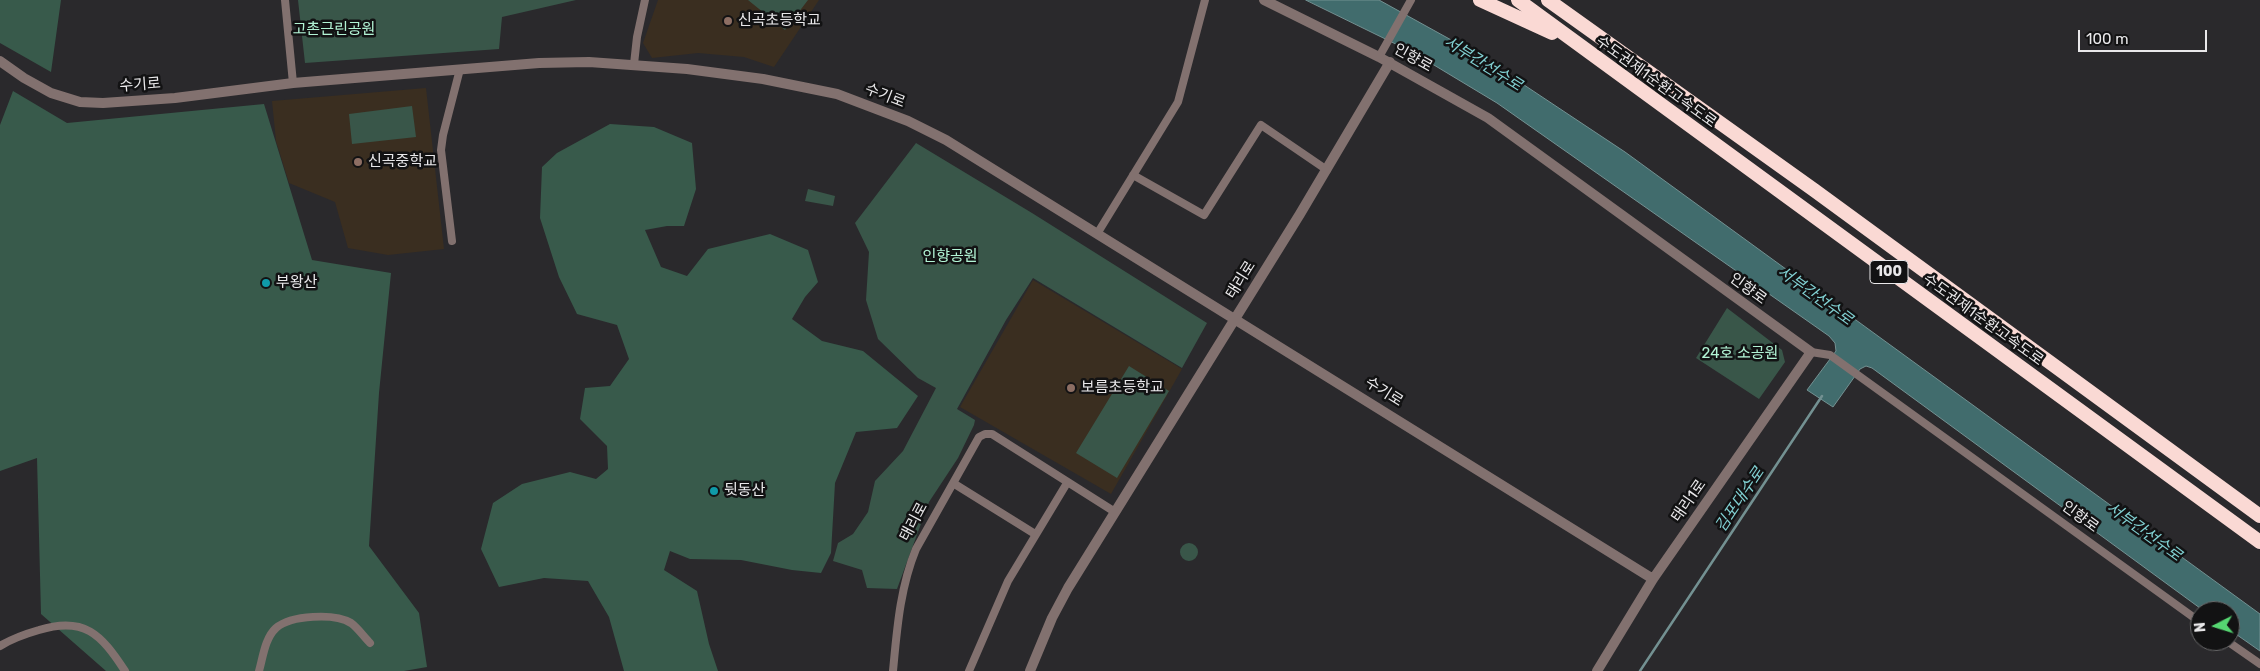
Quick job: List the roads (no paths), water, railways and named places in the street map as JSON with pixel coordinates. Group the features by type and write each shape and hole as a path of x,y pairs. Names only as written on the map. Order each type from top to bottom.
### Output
{"highway":[{"path":"1480,0 1575,43"},
{"path":"1485,0 1575,43"},
{"path":"1491,0 1575,43"},
{"path":"1496,0 1575,43"},
{"path":"1500,0 1575,43"},
{"path":"1507,0 1575,43"},
{"name":"수도권제1순환고속도로","path":"1518,0 2260,542"},
{"name":"수도권제1순환고속도로","path":"1548,0 1814,190 2260,516"},
{"path":"1559,0 1584,27"}],"street":[{"path":"286,0 293,83"},
{"path":"634,64 637,37 645,0"},
{"path":"1096,234 1178,102 1205,0"},
{"name":"인향로","path":"1264,0 1390,62 1488,118 1811,352 1830,355 2190,615"},
{"path":"1379,57 1409,3"},
{"name":"수기로","path":"0,61 24,78 51,93 91,103 174,98 293,83 566,62 634,64 763,78 837,94 872,106 946,140 1653,579"},
{"name":"태리로","path":"1030,671 1052,618 1115,512 1327,170 1390,62"},
{"path":"452,240 441,150 460,69"},
{"path":"1133,175 1204,215 1261,125 1327,170"},
{"name":"태리1로","path":"1597,671 1653,579 1811,352"},
{"name":"태리로","path":"893,671 905,578 916,549 979,437 988,433 1115,512"},
{"path":"952,483 1035,534"},
{"path":"970,671 996,607 1035,534 1067,483"},
{"path":"259,671 268,640 276,628 291,620 338,617 352,624 370,643"},
{"path":"0,646 18,636 52,626 78,625 104,644 125,671"},
{"path":"2240,650 2260,664"}],"water":[{"name":"서부간선수로","path":"1306,0 1379,0 1482,57 1625,152 2260,614 2260,651 2240,637 2240,601 2190,601 1872,368 1866,366 1860,369 1833,407 1807,390 1836,351 1835,343 1829,336 1497,103 1414,53"}],"waterway":[{"name":"김포대수로","path":"1640,671 1822,396"}],"place":[{"name":"신곡초등학교","path":"728,21"},
{"name":"신곡중학교","path":"358,162"},
{"name":"부왕산","path":"266,283"},
{"name":"보름초등학교","path":"1071,388"},
{"name":"뒷동산","path":"714,491"}],"park label":[{"name":"고촌근린공원","path":"334,30"},
{"name":"인향공원","path":"950,257"},
{"name":"24호 소공원","path":"1740,354"}]}
